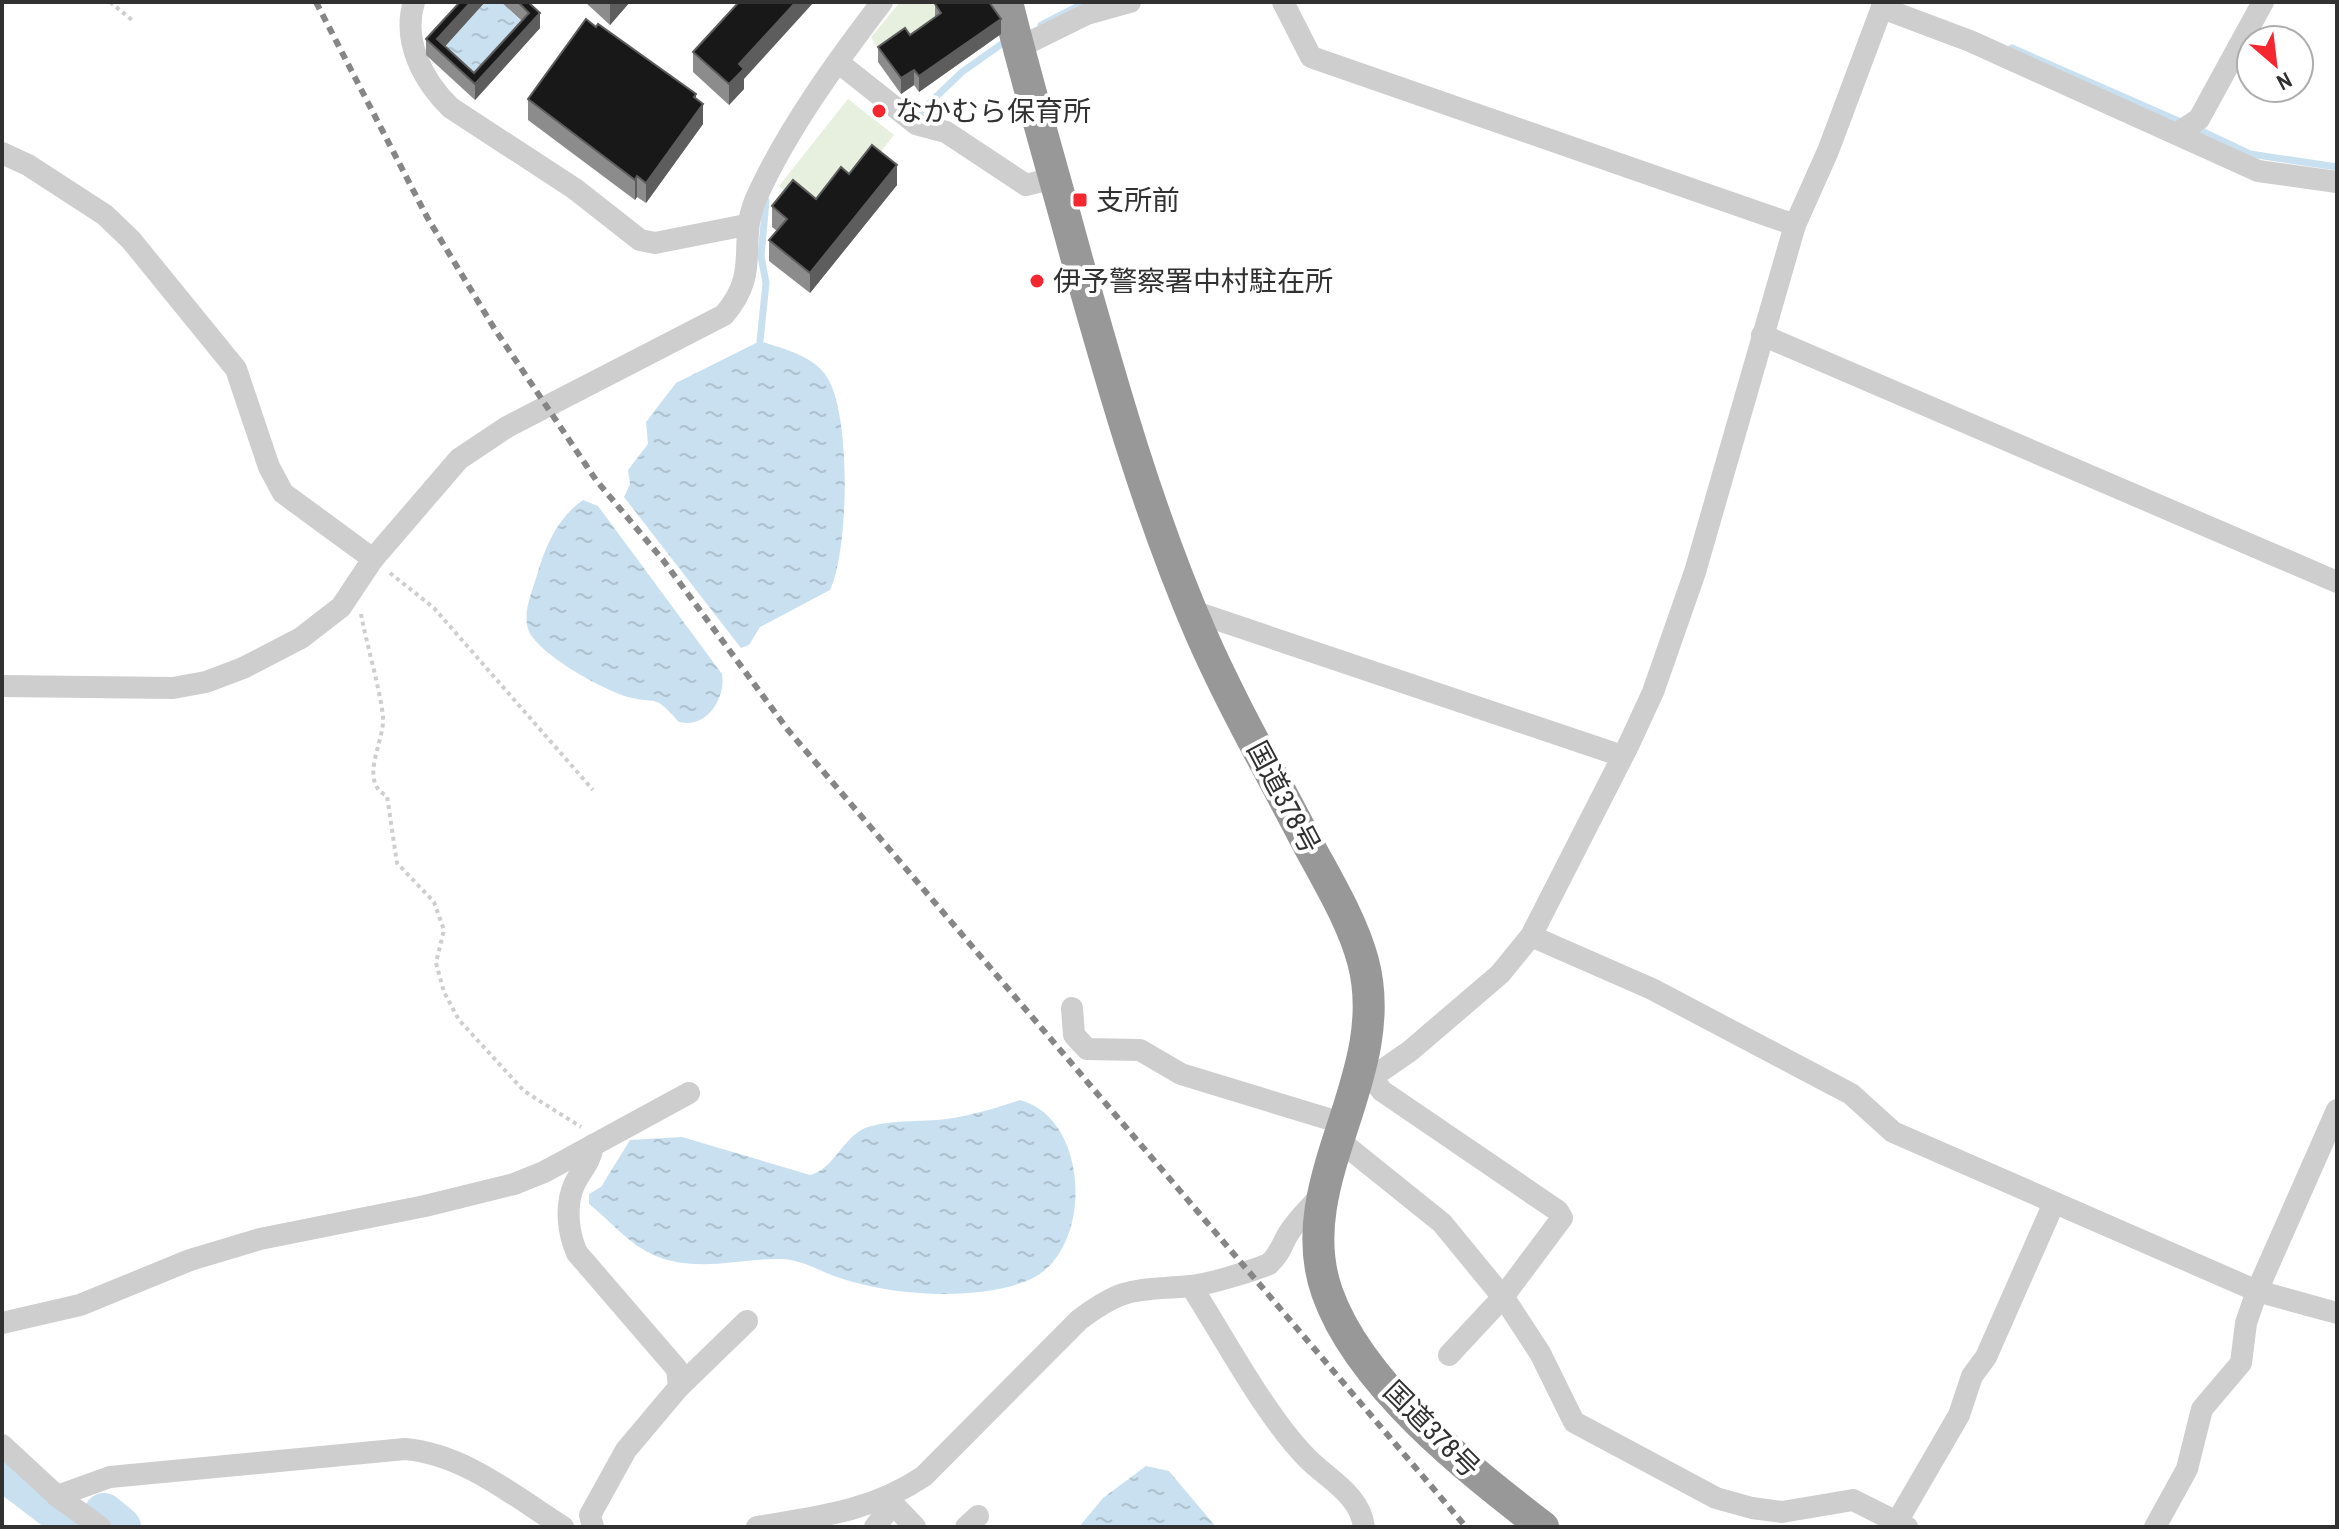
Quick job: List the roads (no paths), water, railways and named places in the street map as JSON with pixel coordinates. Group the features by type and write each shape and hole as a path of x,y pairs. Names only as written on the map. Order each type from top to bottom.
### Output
{"highway":[{"name":"国道378号","path":"1007,2 1054,178 1146,489 1192,611 1338,902 1362,959 1368,987 1363,1083 1321,1195 1317,1229 1327,1294 1345,1330 1411,1414 1456,1459 1543,1527"}],"street":[{"path":"414,2 411,40 421,67 438,96 451,108 575,189 640,240 655,243 746,225"},
{"path":"4,681 173,688 206,682 301,638 341,607 373,559 438,480 482,442 724,315 745,285 746,225 774,162 882,2"},
{"path":"1018,48 1087,14 1130,2"},
{"path":"1283,2 1311,57 1795,225"},
{"path":"2178,133 2199,119 2263,2"},
{"path":"1363,1083 1410,1051 1500,974 1531,936 1653,692 1690,586 1795,225 1828,151 1883,5 2258,171 2337,182"},
{"path":"839,63 909,119 946,132 1026,185 1054,178"},
{"path":"2,153 28,165 105,215 131,240 236,369 269,467 283,493 373,559"},
{"path":"1762,335 2337,582"},
{"path":"1192,611 1622,756"},
{"path":"1531,936 1652,989 1851,1094 1893,1132 2257,1291 2337,1313"},
{"path":"1072,1008 1074,1035 1087,1049 1140,1050 1181,1074 1343,1133 1442,1223 1503,1297 1540,1353 1574,1422 1716,1498 1752,1508 1817,1516 1853,1500 1899,1525 1959,1415 1972,1376 1986,1357 2054,1203"},
{"path":"1363,1083 1382,1091 1558,1211 1562,1218 1503,1297 1449,1355"},
{"path":"2,1323 80,1305 190,1260 260,1239 425,1206 514,1184 689,1093"},
{"path":"2155,1527 2187,1469 2202,1409 2241,1363 2246,1323 2257,1291 2327,1162 2337,1110"},
{"path":"593,1145 591,1157 572,1192 569,1235 577,1253 677,1369 679,1387"},
{"path":"757,1527 850,1512 889,1502 924,1476 1079,1320 1107,1299 1137,1289 1191,1286 1269,1264 1321,1195"},
{"path":"1191,1286 1281,1426 1304,1456 1350,1495 1362,1514 1364,1527"},
{"path":"593,1527 590,1515 626,1450 679,1387 747,1321"},
{"path":"2,1445 57,1496 100,1527"},
{"path":"57,1496 110,1477 405,1449 434,1451 469,1468 563,1527"},
{"path":"875,1527 889,1502"},
{"path":"889,1502 915,1527"}],"water":[{"path":"485,2 501,2 529,28 474,89 437,55"},
{"path":"760,341 812,362 825,374 834,392 843,447 844,514 841,545 830,590 760,627 749,645 741,648 624,497 630,484 628,470 648,444 646,422 676,383"},
{"path":"583,500 598,506 722,674 718,702 698,721 679,722 660,703 628,697 587,679 543,649 528,629 529,602 548,544 566,515"},
{"path":"1020,1100 1043,1112 1060,1132 1071,1158 1075,1186 1073,1215 1065,1242 1051,1264 1031,1279 1011,1286 962,1294 936,1294 861,1284 782,1259 703,1264 672,1261 637,1246 589,1204 589,1194 601,1187 630,1140 682,1137 810,1175 824,1168 854,1135 870,1126 956,1117"},
{"path":"1146,1466 1169,1471 1216,1527 1079,1527 1103,1498"}],"waterway":[{"path":"1041,25 1086,2"},
{"path":"917,115 962,72 1003,43"},
{"path":"2012,48 2183,123"},
{"path":"2195,128 2250,154 2337,167"},
{"path":"760,341 766,283 761,256 766,201"},
{"path":"2,1470 77,1527"},
{"path":"104,1513 121,1527"}],"railway":[{"path":"316,2 427,217 494,328 596,480 663,560 788,730 1466,1527"}],"place":[{"name":"なかむら保育所","path":"879,111"},
{"name":"支所前","path":"1080,200"},
{"name":"伊予警察署中村駐在所","path":"1037,281"}]}
